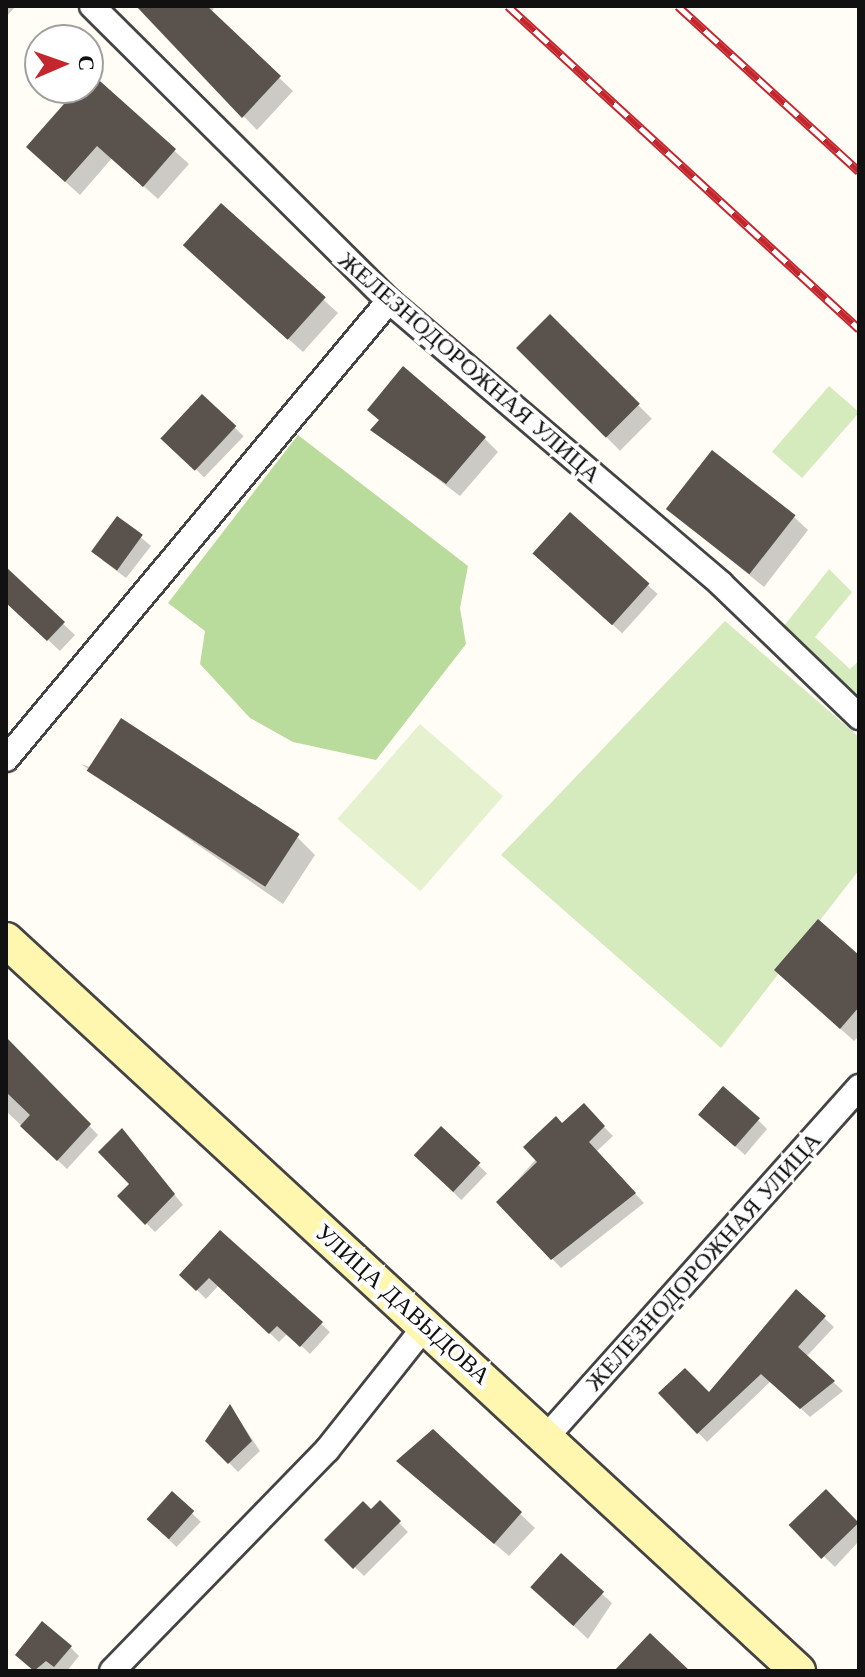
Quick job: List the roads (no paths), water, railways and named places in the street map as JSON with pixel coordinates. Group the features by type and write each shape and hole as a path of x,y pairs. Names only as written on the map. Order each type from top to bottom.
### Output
{"main road":[{"name":"УЛИЦА ДАВЫДОВА","path":"8,947 548,1435 798,1671"}],"street":[{"name":"ЖЕЛЕЗНОДОРОЖНАЯ УЛИЦА","path":"92,6 389,301 721,584 859,717"},
{"path":"6,759 389,301"},
{"name":"ЖЕЛЕЗНОДОРОЖНАЯ УЛИЦА","path":"548,1435 859,1087"},
{"path":"112,1671 327,1450 426,1325"}],"railway":[{"path":"508,6 859,329"},
{"path":"678,6 859,171"}]}
